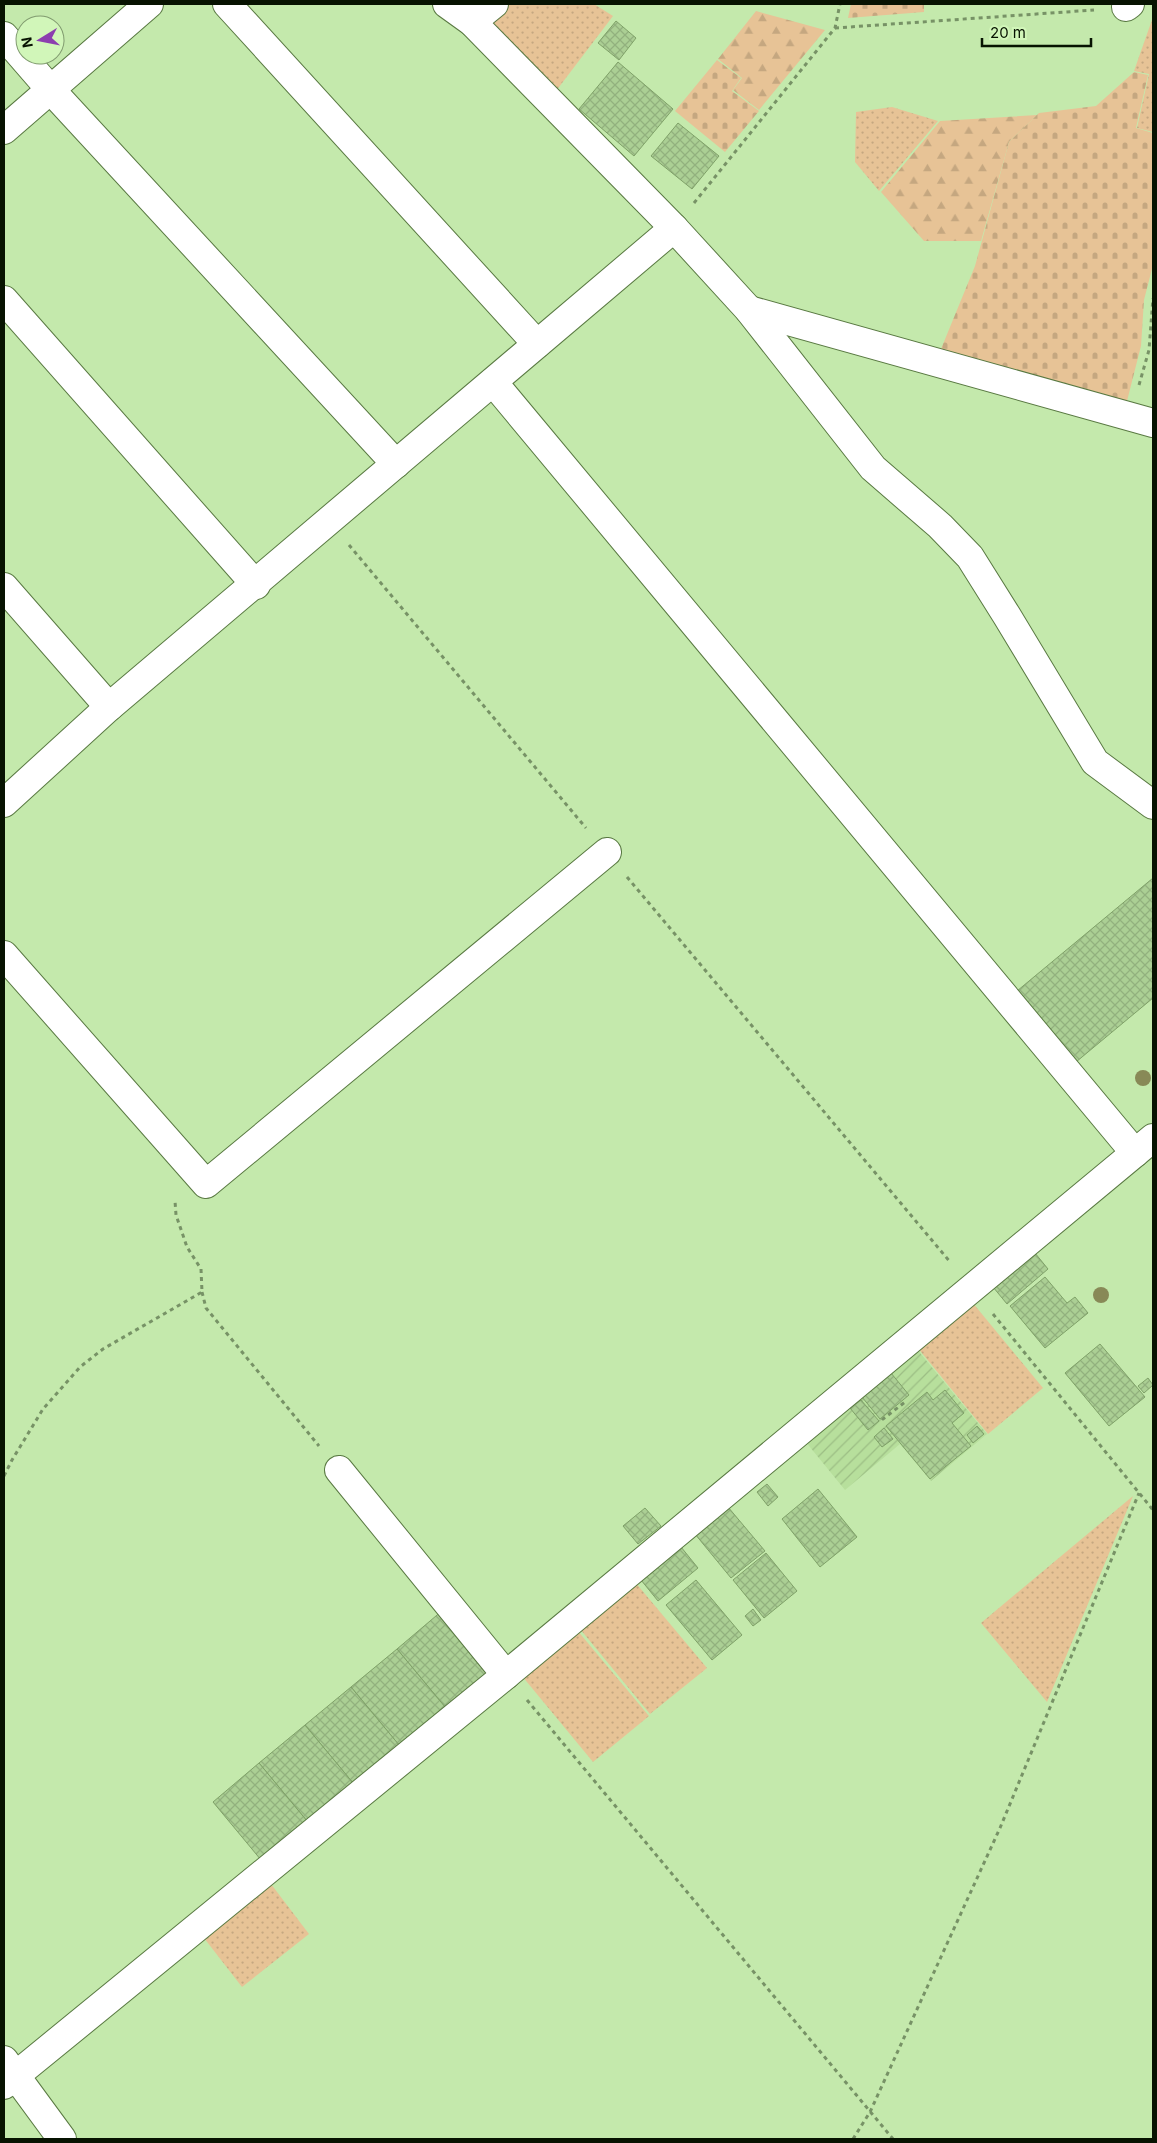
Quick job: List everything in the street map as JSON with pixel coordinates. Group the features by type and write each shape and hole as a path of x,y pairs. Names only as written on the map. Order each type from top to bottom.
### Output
{"street":[{"path":"4,130 149,4"},
{"path":"227,4 537,344"},
{"path":"447,4 472,22 674,228 749,310 873,468 940,526 970,557 1095,762 1153,805"},
{"path":"472,22 494,4"},
{"path":"4,36 50,89 396,464"},
{"path":"4,803 109,707 330,522 674,228"},
{"path":"4,300 256,584"},
{"path":"749,310 1142,420"},
{"path":"62,2139 8,2073 506,1675 1144,1146 493,382"},
{"path":"4,587 109,707"},
{"path":"4,955 206,1184 607,852"},
{"path":"339,1470 506,1675"}],"path":[{"path":"674,228 835,28 840,4"},
{"path":"835,28 1128,6"},
{"path":"1142,420 1153,298"},
{"path":"330,522 972,1287 1153,1510"},
{"path":"175,1196 176,1216 188,1247 200,1269 202,1292 206,1308 339,1470"},
{"path":"4,1476 43,1409 80,1367 103,1349 202,1292"},
{"path":"882,1418 883,1420 905,1402"},
{"path":"853,2139 870,2112 1000,1828 1139,1493"},
{"path":"506,1675 893,2139"}],"shaded area":[{"path":"916,1348 987,1434 931,1481 900,1444 845,1490 805,1441"}],"green space":[{"path":"510,4 594,4 613,16 556,91 488,22"},
{"path":"851,4 924,4 924,12 848,18"},
{"path":"756,11 825,30 759,110 733,90 742,78 718,59"},
{"path":"1153,17 1153,132 1137,128 1149,74 1134,71"},
{"path":"717,60 741,78 732,91 759,111 725,152 675,111"},
{"path":"1134,72 1148,75 1136,128 1153,133 1153,265 1144,300 1141,346 1127,401 941,349 975,266 1009,142 1039,113 1096,106"},
{"path":"892,107 938,121 879,191 855,162 856,112"},
{"path":"1037,115 1009,142 981,241 924,241 881,192 940,121"},
{"path":"972,1302 1043,1388 988,1434 917,1347"},
{"path":"1133,1496 1047,1702 981,1623"},
{"path":"635,1582 707,1668 650,1714 580,1629"},
{"path":"577,1630 649,1716 593,1762 522,1676"},
{"path":"271,1884 309,1934 242,1987 204,1938"}],"building":[{"path":"616,21 636,38 619,60 598,43"},
{"path":"618,62 673,109 634,156 579,109"},
{"path":"678,123 719,156 692,189 651,156"},
{"path":"1153,878 1153,998 1076,1062 1017,991"},
{"path":"1035,1253 1048,1269 1007,1304 993,1287"},
{"path":"1045,1277 1067,1303 1075,1297 1088,1313 1045,1348 1010,1306"},
{"path":"1100,1344 1145,1397 1109,1426 1065,1373"},
{"path":"891,1373 909,1395 880,1419 862,1397"},
{"path":"1148,1378 1153,1385 1144,1393 1138,1386"},
{"path":"945,1390 964,1413 952,1423 971,1446 930,1479 886,1426 927,1392 933,1400"},
{"path":"861,1400 879,1421 868,1430 850,1408"},
{"path":"977,1426 984,1434 973,1443 967,1435"},
{"path":"884,1428 893,1439 882,1447 874,1437"},
{"path":"767,1484 778,1497 768,1506 757,1492"},
{"path":"818,1489 857,1537 820,1567 782,1519"},
{"path":"728,1507 765,1551 731,1578 695,1534"},
{"path":"645,1508 661,1526 638,1544 623,1526"},
{"path":"681,1547 698,1568 658,1601 641,1580"},
{"path":"766,1553 797,1591 764,1618 733,1580"},
{"path":"696,1580 742,1635 712,1660 666,1605"},
{"path":"753,1609 761,1620 753,1626 745,1616"},
{"path":"443,1610 496,1674 450,1713 397,1649"},
{"path":"397,1649 450,1713 404,1751 351,1687"},
{"path":"351,1687 404,1751 358,1789 305,1725"},
{"path":"305,1725 358,1789 312,1827 259,1763"},
{"path":"259,1763 312,1827 266,1866 213,1802"}]}
